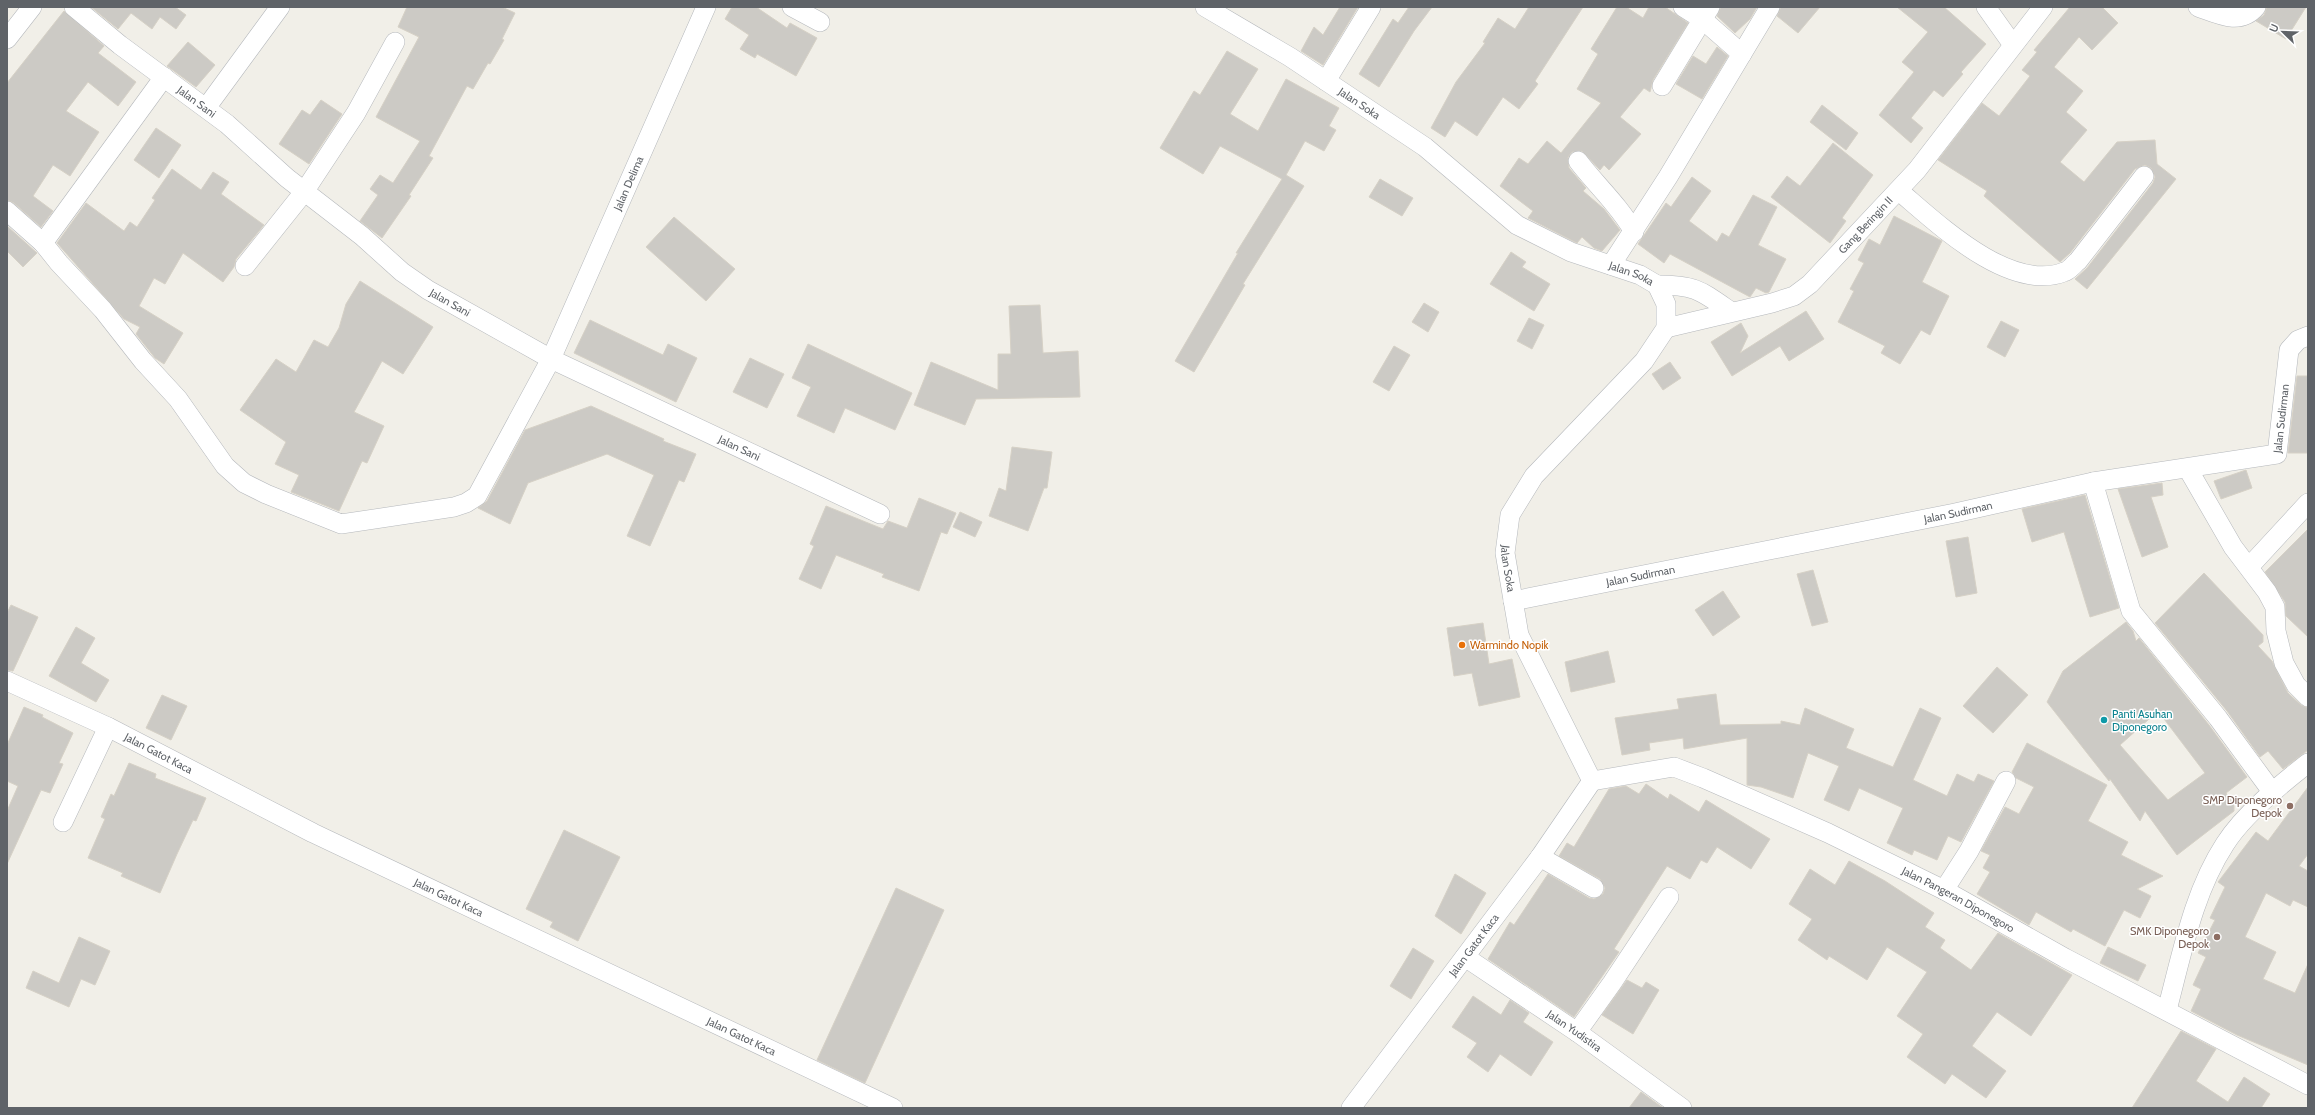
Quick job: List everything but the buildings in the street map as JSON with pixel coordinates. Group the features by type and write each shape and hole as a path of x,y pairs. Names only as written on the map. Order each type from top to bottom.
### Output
{"street":[{"path":"7,39 32,7"},
{"name":"Jalan Sani","path":"74,7 120,45 227,124 304,192 362,236 402,272 428,290 551,359 880,514"},
{"path":"206,108 280,7"},
{"name":"Jalan Delima","path":"7,211 44,243 59,264 103,310 143,362 178,398 225,466 244,483 332,522 348,523 466,503 477,496 551,359 706,7"},
{"path":"792,7 820,22"},
{"name":"Jalan Soka","path":"1205,7 1326,81 1425,147 1517,224 1571,252 1640,275 1657,285 1666,304 1666,328 1644,361 1534,476 1510,515 1505,552 1519,636 1592,780"},
{"path":"1326,81 1371,7"},
{"path":"1683,7 1706,13 1742,54"},
{"path":"1611,265 1634,232 1770,7"},
{"path":"1986,7 2013,45"},
{"name":"Gang Beringin II","path":"1666,328 1794,296 1810,284 1899,191 2043,7"},
{"path":"2198,7 2232,19 2251,12 2256,7"},
{"path":"1662,86 1706,13"},
{"path":"245,266 304,192 356,113 395,42"},
{"path":"44,243 164,77"},
{"path":"1578,161 1592,180 1627,219 1634,232"},
{"path":"1899,191 1965,246 2002,267 2039,276 2064,272 2078,261 2144,176"},
{"path":"1657,285 1684,285 1703,292 1730,311"},
{"name":"Jalan Sudirman","path":"1513,601 1955,513 2093,482 2277,454 2289,350 2298,340 2308,336"},
{"path":"2188,468 2233,547 2267,592 2275,607 2276,631 2284,663 2296,685 2308,697"},
{"path":"2093,482 2131,611 2218,718 2273,793"},
{"path":"2249,567 2308,503"},
{"name":"Jalan Gatot Kaca","path":"9,688 108,727 313,833 894,1108"},
{"path":"62,822 108,727"},
{"path":"2166,1010 2200,891 2226,843 2273,793 2308,763"},
{"name":"Jalan Pangeran Diponegoro","path":"1592,780 1674,767 1703,778 1828,833 1944,890 2065,958 2308,1084"},
{"name":"Jalan Gatot Kaca","path":"1351,1108 1540,857 1592,780"},
{"path":"1944,890 1969,851 2006,781"},
{"path":"1540,857 1594,888"},
{"path":"1577,1032 1612,983 1669,897"},
{"name":"Jalan Yudistira","path":"1465,957 1577,1032 1678,1107"}],"place":[{"name":"Warmindo Nopik","path":"1462,645"},
{"name":"Panti Asuhan Diponegoro","path":"2104,720"},
{"name":"SMP Diponegoro Depok","path":"2290,806"},
{"name":"SMK Diponegoro Depok","path":"2217,937"}]}
